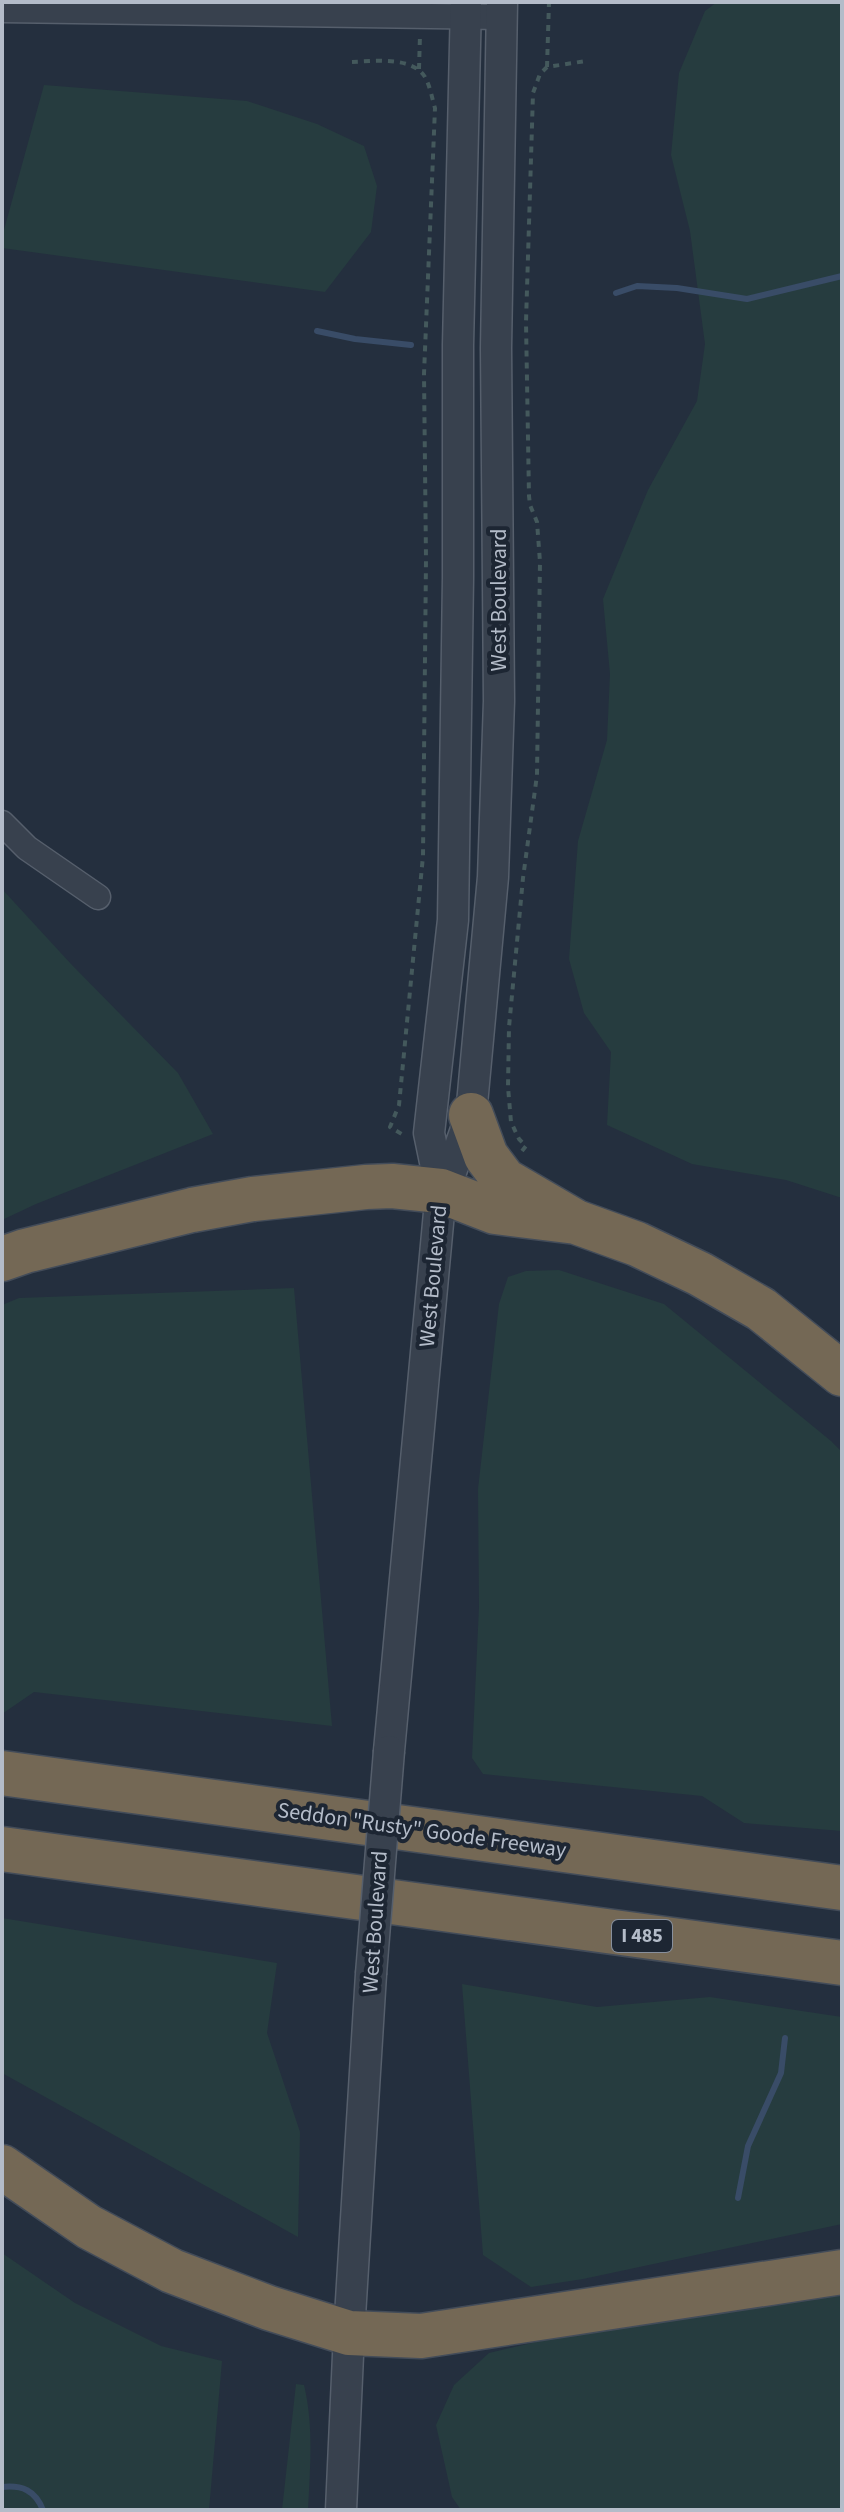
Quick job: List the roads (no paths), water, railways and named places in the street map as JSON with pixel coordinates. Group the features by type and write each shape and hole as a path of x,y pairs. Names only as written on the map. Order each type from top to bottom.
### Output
{"highway":[{"path":"471,1115 486,1156 504,1180 576,1222 637,1244 700,1274 761,1309 842,1374"},
{"path":"2,1259 192,1210 253,1199 366,1187 441,1191 495,1212 576,1222"},
{"name":"Seddon \"Rusty\" Goode Freeway","path":"2,1773 842,1888"},
{"name":"I 485","path":"2,1849 842,1963"},
{"path":"2,2167 89,2227 172,2271 269,2308 349,2333 421,2336 842,2272"}],"street":[{"name":"West Boulevard","path":"341,2510 371,1974 441,1191 429,1133 453,920 458,393 466,9"},
{"path":"2,10 502,10"},
{"name":"West Boulevard","path":"441,1191 471,1115 493,877 499,701 496,348 502,10"},
{"path":"458,393 476,460 477,557 483,570 500,582"},
{"path":"458,578 472,587 477,599 478,786 493,877"},
{"path":"2,823 27,848 98,897"}],"waterway":[{"path":"616,293 637,286 677,288 747,299 842,276"},
{"path":"317,331 411,345"},
{"path":"738,2198 748,2146 781,2073 785,2038"},
{"path":"2,2487 27,2490 43,2510"}]}
